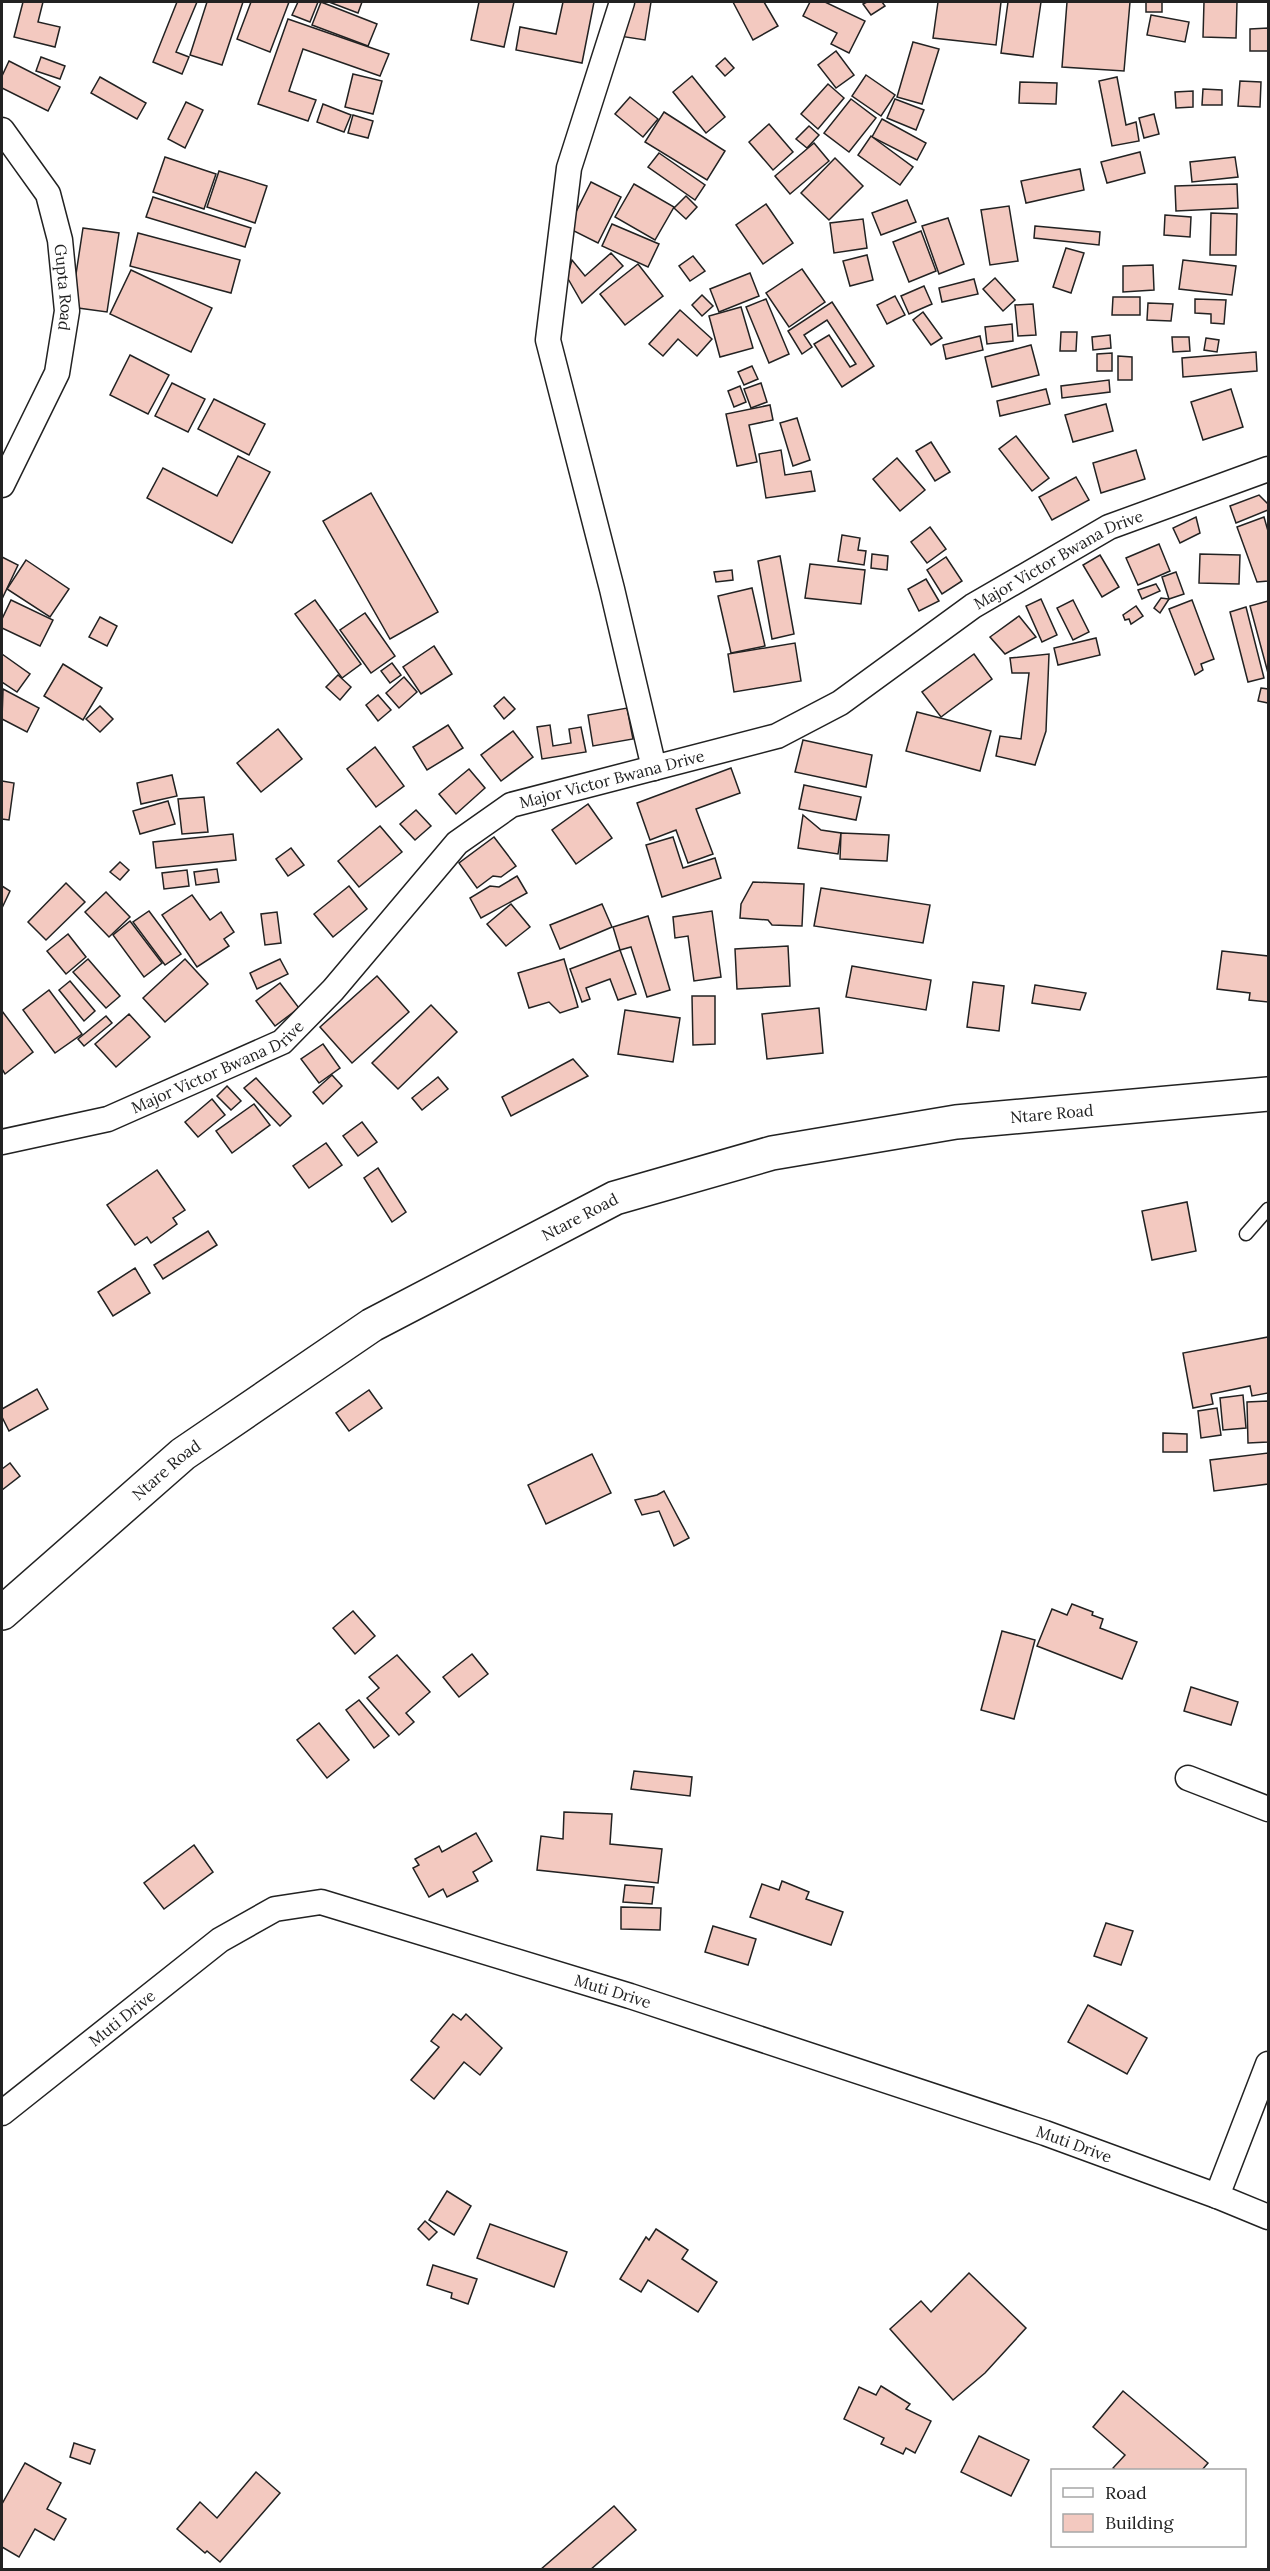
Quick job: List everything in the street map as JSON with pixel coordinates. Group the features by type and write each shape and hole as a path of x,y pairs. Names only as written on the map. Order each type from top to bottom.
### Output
{"main road":[{"name":"Ntare Road","path":"2,1613 183,1454 372,1325 615,1198 772,1153 956,1122 1269,1094"}],"street":[{"path":"622,2 569,168 548,340 612,589 654,768"},
{"name":"Gupta Road","path":"2,130 48,194 60,240 67,311 57,373 2,485"},
{"name":"Major Victor Bwana Drive","path":"2,1142 108,1119 282,1042 333,990 457,843 511,805 777,736 840,703 972,606 1109,527 1269,469"},
{"path":"1188,1778 1269,1809"},
{"name":"Muti Drive","path":"2,2113 220,1940 275,1909 321,1902 630,1996 1045,2133 1269,2217"},
{"path":"1217,2196 1269,2064"}],"lane":[{"path":"1246,1234 1269,1209"}],"building":[{"path":"23,2 43,2 38,22 60,27 55,47 14,37"},
{"path":"177,2 197,2 176,52 189,57 182,74 153,62"},
{"path":"207,2 243,2 222,65 190,55"},
{"path":"251,2 289,2 270,52 237,39"},
{"path":"298,2 318,2 310,22 292,15"},
{"path":"321,2 377,24 368,46 312,25"},
{"path":"329,2 362,2 358,13"},
{"path":"479,2 514,2 504,47 471,40"},
{"path":"563,2 594,2 582,63 516,50 520,27 556,34"},
{"path":"625,2 651,2 645,40 619,36"},
{"path":"733,2 764,2 778,26 753,40"},
{"path":"810,2 825,2 865,21 849,53 831,44 837,33 803,16"},
{"path":"882,2 885,6 871,15 863,4"},
{"path":"938,2 1001,2 996,45 933,38"},
{"path":"1008,2 1041,2 1033,57 1001,53"},
{"path":"1067,2 1130,2 1124,71 1062,67"},
{"path":"1146,2 1162,2 1162,12 1146,12"},
{"path":"1204,2 1237,2 1236,38 1203,37"},
{"path":"1151,15 1189,22 1185,42 1147,35"},
{"path":"288,19 389,54 380,76 303,49 289,91 316,100 308,121 258,104"},
{"path":"1268,28 1268,51 1250,51 1250,29"},
{"path":"913,42 939,49 922,104 897,97"},
{"path":"836,51 854,75 836,88 818,65"},
{"path":"41,57 65,66 60,79 36,71"},
{"path":"725,58 734,68 725,76 716,66"},
{"path":"9,61 60,87 48,111 2,88 2,76"},
{"path":"353,74 382,81 373,114 345,107"},
{"path":"866,75 895,95 881,116 852,96"},
{"path":"692,76 725,117 706,133 673,92"},
{"path":"100,77 146,103 137,119 91,93"},
{"path":"1117,77 1126,125 1136,122 1139,141 1112,146 1099,81"},
{"path":"1240,81 1261,82 1260,107 1238,106"},
{"path":"1020,82 1057,83 1056,104 1019,103"},
{"path":"828,84 844,98 818,129 801,114"},
{"path":"1203,89 1222,90 1222,105 1202,105"},
{"path":"1193,91 1193,107 1176,108 1175,92"},
{"path":"630,97 658,119 643,137 615,114"},
{"path":"851,99 876,118 849,152 824,133"},
{"path":"895,99 924,110 916,130 887,118"},
{"path":"186,102 203,110 185,148 168,139"},
{"path":"323,104 351,115 344,132 317,122"},
{"path":"664,112 725,151 707,180 645,142"},
{"path":"1154,114 1159,134 1144,138 1139,118"},
{"path":"353,115 373,121 368,138 348,133"},
{"path":"882,119 926,143 917,160 872,137"},
{"path":"769,124 793,152 773,170 749,142"},
{"path":"809,126 819,135 807,148 796,139"},
{"path":"871,136 913,167 900,185 858,155"},
{"path":"814,143 829,161 790,194 775,176"},
{"path":"1140,152 1145,173 1107,183 1101,162"},
{"path":"659,153 705,185 695,200 648,167"},
{"path":"165,157 216,174 204,209 153,192"},
{"path":"1235,157 1238,177 1192,182 1190,162"},
{"path":"835,158 863,186 829,220 801,193"},
{"path":"1080,169 1084,190 1026,203 1021,181"},
{"path":"219,171 267,186 255,223 207,207"},
{"path":"591,182 621,197 598,243 568,228"},
{"path":"634,184 674,207 655,240 615,217"},
{"path":"1237,184 1238,208 1176,211 1175,186"},
{"path":"686,196 697,207 686,219 674,208"},
{"path":"153,197 251,228 245,247 146,217"},
{"path":"907,200 916,222 881,235 872,213"},
{"path":"766,204 793,243 763,264 736,225"},
{"path":"1009,206 1018,261 990,265 981,210"},
{"path":"1211,213 1237,214 1236,255 1210,255"},
{"path":"1165,215 1191,217 1190,237 1164,235"},
{"path":"948,218 964,264 939,274 922,226"},
{"path":"863,219 867,248 834,253 830,223"},
{"path":"612,224 659,244 648,267 602,246"},
{"path":"1035,226 1100,232 1099,245 1034,238"},
{"path":"83,228 119,233 107,312 71,307"},
{"path":"921,231 936,271 909,282 893,242"},
{"path":"138,233 240,260 231,293 130,266"},
{"path":"1066,248 1084,253 1071,293 1053,287"},
{"path":"611,253 623,266 582,303 567,277 572,260 585,276"},
{"path":"867,255 873,280 850,286 843,261"},
{"path":"693,256 705,271 690,281 679,266"},
{"path":"1183,260 1236,266 1232,295 1179,289"},
{"path":"638,264 663,296 625,325 600,294"},
{"path":"1153,265 1154,290 1123,292 1123,266"},
{"path":"802,269 825,302 789,327 766,293"},
{"path":"131,270 212,308 191,352 110,314"},
{"path":"750,273 759,296 719,312 710,289"},
{"path":"995,278 1015,300 1003,311 983,289"},
{"path":"974,279 978,294 942,302 939,288"},
{"path":"924,286 932,304 909,314 901,296"},
{"path":"702,295 713,306 702,316 692,305"},
{"path":"895,296 905,315 887,324 877,305"},
{"path":"1113,297 1140,297 1140,315 1112,315"},
{"path":"766,299 789,354 769,363 746,307"},
{"path":"1195,299 1226,300 1224,324 1211,323 1211,314 1195,313"},
{"path":"832,302 874,366 842,387 814,344 829,335 850,367 856,364 827,320 804,335 812,347 802,354 788,331"},
{"path":"1148,303 1173,304 1171,321 1147,320"},
{"path":"1033,304 1036,335 1018,336 1015,305"},
{"path":"741,307 753,348 720,357 709,316"},
{"path":"680,310 712,339 697,356 678,339 663,356 649,344"},
{"path":"923,312 942,338 931,345 913,320"},
{"path":"1012,324 1013,341 987,344 985,327"},
{"path":"1061,332 1077,332 1076,351 1060,351"},
{"path":"1110,335 1111,348 1093,350 1092,337"},
{"path":"980,336 983,350 946,359 943,345"},
{"path":"1172,337 1189,337 1190,351 1173,352"},
{"path":"1206,338 1219,340 1217,352 1204,350"},
{"path":"1031,345 1039,375 992,387 985,357"},
{"path":"1256,352 1257,371 1183,377 1182,358"},
{"path":"1112,353 1112,371 1097,371 1097,354"},
{"path":"130,355 169,375 148,414 110,395"},
{"path":"1118,356 1132,357 1132,380 1118,380"},
{"path":"752,366 758,379 744,385 738,372"},
{"path":"1109,380 1110,392 1062,398 1061,386"},
{"path":"172,383 205,399 188,432 155,416"},
{"path":"761,383 767,402 751,408 744,389"},
{"path":"740,386 746,402 734,407 728,391"},
{"path":"1046,389 1050,404 1000,416 997,401"},
{"path":"1231,389 1243,427 1203,440 1191,402"},
{"path":"214,399 265,424 249,455 198,429"},
{"path":"1106,404 1113,431 1073,442 1065,415"},
{"path":"770,405 773,420 749,425 757,462 737,466 726,414"},
{"path":"797,418 810,460 793,466 780,423"},
{"path":"1016,436 1049,478 1032,491 999,449"},
{"path":"931,442 950,472 935,481 916,451"},
{"path":"781,450 785,475 811,471 815,491 766,498 759,454"},
{"path":"1136,450 1145,479 1101,493 1093,463"},
{"path":"238,456 270,472 232,543 147,498 163,468 217,496"},
{"path":"897,458 925,490 900,511 873,479"},
{"path":"1076,477 1089,500 1052,520 1039,497"},
{"path":"371,493 438,612 390,639 323,521"},
{"path":"1259,495 1268,504 1268,510 1236,523 1230,506"},
{"path":"1196,517 1200,533 1180,543 1173,528"},
{"path":"1264,517 1268,531 1268,581 1257,582 1237,527"},
{"path":"930,527 946,549 927,563 911,542"},
{"path":"842,535 860,538 858,550 866,551 864,565 838,561"},
{"path":"1159,544 1170,571 1138,585 1126,558"},
{"path":"872,554 888,556 887,570 871,568"},
{"path":"1200,554 1240,555 1239,584 1199,583"},
{"path":"1100,555 1119,587 1102,597 1083,565"},
{"path":"780,556 794,634 772,639 758,561"},
{"path":"2,557 18,565 2,599"},
{"path":"946,557 962,581 942,594 927,570"},
{"path":"26,560 69,589 50,617 7,589"},
{"path":"810,564 865,570 861,604 805,598"},
{"path":"732,570 733,580 716,582 714,572"},
{"path":"1176,572 1184,594 1169,599 1162,577"},
{"path":"926,579 939,601 919,611 908,589"},
{"path":"1156,584 1160,591 1142,599 1138,590"},
{"path":"752,588 765,646 731,653 718,596"},
{"path":"1161,598 1169,599 1160,613 1154,608"},
{"path":"1041,599 1057,635 1042,642 1026,606"},
{"path":"11,600 53,620 40,646 2,628 2,619"},
{"path":"315,600 361,664 342,678 295,614"},
{"path":"1073,600 1089,632 1073,640 1057,608"},
{"path":"1192,600 1214,659 1201,664 1203,670 1195,675 1169,609"},
{"path":"1268,601 1268,673 1250,606"},
{"path":"1136,606 1143,616 1131,624 1129,619 1125,620 1123,615"},
{"path":"1246,607 1264,678 1248,682 1230,612"},
{"path":"365,613 395,656 371,673 340,630"},
{"path":"1019,616 1036,637 1005,654 990,637"},
{"path":"100,617 117,626 107,646 89,637"},
{"path":"1096,638 1100,655 1058,665 1054,648"},
{"path":"795,643 801,681 734,692 728,654"},
{"path":"434,646 452,674 421,694 403,667"},
{"path":"2,654 30,674 17,692 2,682"},
{"path":"974,654 992,679 941,717 922,692"},
{"path":"1049,654 1046,731 1035,765 996,756 1000,736 1021,739 1029,673 1012,673 1010,658"},
{"path":"392,663 401,675 390,683 381,671"},
{"path":"63,664 102,688 83,720 44,696"},
{"path":"338,675 351,687 340,700 326,687"},
{"path":"404,677 417,692 399,708 386,693"},
{"path":"1261,688 1268,689 1268,703 1258,701"},
{"path":"3,689 39,708 27,732 2,719"},
{"path":"378,695 391,710 378,721 366,705"},
{"path":"504,697 515,709 504,719 494,706"},
{"path":"100,706 113,719 100,732 86,719"},
{"path":"627,708 633,739 593,746 588,715"},
{"path":"917,712 991,731 980,771 906,751"},
{"path":"448,725 463,748 427,770 413,747"},
{"path":"550,725 553,746 571,743 569,729 581,727 586,752 542,759 537,727"},
{"path":"278,729 302,759 261,792 237,763"},
{"path":"513,731 533,757 501,781 481,755"},
{"path":"803,740 872,755 866,787 795,772"},
{"path":"375,747 404,786 376,807 347,769"},
{"path":"731,768 740,793 696,809 713,854 688,863 676,830 650,840 637,803"},
{"path":"469,769 485,788 456,814 439,794"},
{"path":"172,775 177,796 141,804 137,783"},
{"path":"2,781 14,783 9,820 2,819"},
{"path":"804,785 861,797 856,820 799,809"},
{"path":"204,797 208,832 182,834 178,799"},
{"path":"168,801 175,824 140,834 133,811"},
{"path":"588,804 612,838 576,864 552,830"},
{"path":"416,810 431,826 415,840 400,824"},
{"path":"803,815 821,830 841,833 838,854 798,848"},
{"path":"380,826 402,852 359,887 338,861"},
{"path":"841,833 889,835 887,861 840,859"},
{"path":"233,834 236,860 156,868 153,842"},
{"path":"494,837 516,866 501,877 493,876 477,888 459,863"},
{"path":"673,837 683,868 715,858 721,878 662,897 646,845"},
{"path":"291,848 304,865 288,876 276,859"},
{"path":"120,862 129,870 120,880 110,872"},
{"path":"217,869 219,882 196,885 194,872"},
{"path":"187,870 189,886 164,889 162,873"},
{"path":"517,876 527,893 481,918 470,898 490,886 499,887"},
{"path":"753,882 804,884 802,926 772,925 768,920 740,918 741,904"},
{"path":"66,883 85,902 46,940 28,922"},
{"path":"2,886 10,891 2,908"},
{"path":"349,886 367,909 333,937 314,914"},
{"path":"821,888 930,905 923,943 814,926"},
{"path":"106,892 130,917 109,937 85,912"},
{"path":"192,895 210,920 221,912 234,932 224,939 229,946 197,967 162,915"},
{"path":"511,904 530,927 506,946 487,924"},
{"path":"602,904 612,927 560,949 550,925"},
{"path":"149,911 181,954 165,965 133,922"},
{"path":"712,911 721,977 694,981 688,936 675,938 673,917"},
{"path":"277,912 281,943 265,945 261,914"},
{"path":"648,916 670,990 647,997 631,947 620,950 613,927"},
{"path":"130,921 162,963 144,977 113,935"},
{"path":"68,934 86,957 66,974 47,951"},
{"path":"788,946 790,986 737,989 735,949"},
{"path":"620,950 636,994 618,1000 610,979 586,988 590,999 582,1002 570,969"},
{"path":"1222,951 1268,956 1268,1002 1249,1000 1250,993 1217,989"},
{"path":"88,959 120,996 106,1008 73,972"},
{"path":"185,959 208,984 165,1022 143,998"},
{"path":"280,959 288,974 257,989 250,973"},
{"path":"564,959 578,1007 560,1013 549,1002 529,1008 518,973"},
{"path":"852,966 931,980 926,1010 846,997"},
{"path":"377,976 409,1012 352,1063 320,1027"},
{"path":"70,981 95,1011 84,1021 59,990"},
{"path":"973,982 1004,986 999,1031 967,1027"},
{"path":"280,983 299,1008 275,1026 256,1001"},
{"path":"1035,985 1086,993 1080,1010 1032,1003"},
{"path":"49,990 82,1034 55,1053 23,1010"},
{"path":"692,996 715,996 715,1044 693,1045"},
{"path":"431,1005 457,1032 398,1089 372,1063"},
{"path":"819,1008 823,1053 767,1059 762,1014"},
{"path":"625,1010 680,1018 673,1062 618,1054"},
{"path":"2,1011 33,1052 5,1074 2,1069"},
{"path":"129,1014 150,1037 116,1067 95,1044"},
{"path":"106,1016 112,1023 84,1046 78,1039"},
{"path":"323,1044 340,1068 319,1083 301,1059"},
{"path":"573,1059 588,1076 511,1116 502,1097"},
{"path":"332,1075 342,1086 323,1104 313,1092"},
{"path":"438,1077 448,1089 422,1110 412,1098"},
{"path":"256,1078 291,1116 280,1126 244,1088"},
{"path":"227,1086 241,1101 231,1110 217,1096"},
{"path":"212,1099 225,1115 198,1137 185,1122"},
{"path":"254,1104 270,1125 232,1153 216,1131"},
{"path":"362,1122 377,1142 358,1156 343,1136"},
{"path":"326,1143 342,1165 309,1188 293,1166"},
{"path":"378,1168 406,1212 392,1222 364,1178"},
{"path":"157,1170 185,1210 173,1218 177,1224 151,1243 147,1237 135,1245 107,1205"},
{"path":"1187,1202 1196,1251 1152,1260 1142,1211"},
{"path":"208,1231 217,1245 163,1279 154,1265"},
{"path":"135,1268 150,1293 113,1316 98,1292"},
{"path":"1268,1337 1268,1393 1252,1396 1250,1386 1211,1394 1213,1404 1193,1408 1183,1353"},
{"path":"37,1389 48,1409 9,1431 2,1417 2,1409"},
{"path":"369,1390 382,1408 349,1431 336,1413"},
{"path":"1243,1395 1246,1428 1223,1430 1220,1398"},
{"path":"1268,1401 1268,1442 1248,1443 1247,1402"},
{"path":"1217,1408 1221,1435 1201,1438 1198,1411"},
{"path":"1163,1433 1187,1434 1187,1452 1163,1452"},
{"path":"1268,1453 1268,1484 1214,1491 1210,1460"},
{"path":"592,1454 611,1493 546,1524 528,1485"},
{"path":"10,1463 20,1476 2,1490 2,1469"},
{"path":"664,1491 689,1538 674,1546 659,1511 642,1515 635,1500"},
{"path":"1072,1604 1093,1612 1092,1615 1103,1619 1100,1628 1137,1642 1122,1679 1037,1646 1052,1609 1067,1615"},
{"path":"353,1611 375,1636 355,1654 333,1628"},
{"path":"1002,1631 1035,1640 1014,1719 981,1710"},
{"path":"472,1654 488,1674 459,1697 443,1677"},
{"path":"397,1655 430,1692 406,1713 414,1722 399,1735 367,1698 379,1688 369,1677"},
{"path":"1191,1687 1238,1702 1231,1725 1184,1711"},
{"path":"359,1700 389,1736 374,1748 346,1710"},
{"path":"319,1723 349,1760 327,1778 297,1740"},
{"path":"634,1771 692,1777 690,1796 631,1789"},
{"path":"564,1812 612,1814 610,1844 662,1849 658,1883 537,1870 541,1836 563,1839"},
{"path":"476,1833 492,1861 473,1872 478,1881 447,1897 443,1889 429,1897 413,1868 419,1865 415,1859 439,1846 442,1852"},
{"path":"194,1845 213,1872 164,1909 144,1883"},
{"path":"782,1881 809,1892 806,1899 843,1912 831,1945 750,1917 762,1884 779,1890"},
{"path":"625,1885 654,1887 652,1904 623,1902"},
{"path":"621,1907 661,1908 660,1930 621,1929"},
{"path":"1106,1923 1133,1931 1121,1965 1094,1956"},
{"path":"713,1926 756,1939 748,1965 705,1952"},
{"path":"1088,2005 1147,2038 1127,2074 1068,2042"},
{"path":"453,2014 461,2020 466,2014 502,2048 480,2075 464,2062 434,2099 411,2080 439,2047 431,2041"},
{"path":"447,2191 471,2206 454,2235 429,2220"},
{"path":"425,2221 437,2232 429,2240 418,2229"},
{"path":"490,2224 567,2252 554,2287 477,2258"},
{"path":"656,2229 688,2250 682,2259 717,2282 698,2312 648,2280 641,2292 620,2279 646,2237 649,2240"},
{"path":"433,2265 477,2279 468,2304 451,2298 452,2293 427,2285"},
{"path":"969,2273 1026,2328 985,2373 953,2400 890,2329 921,2301 931,2312"},
{"path":"881,2386 910,2404 906,2409 931,2421 915,2453 906,2448 903,2454 881,2444 884,2438 844,2419 859,2387 876,2395"},
{"path":"1123,2391 1208,2463 1203,2469 1114,2469 1113,2468 1125,2455 1093,2427"},
{"path":"979,2436 1029,2460 1011,2496 961,2472"},
{"path":"74,2443 95,2450 90,2464 70,2457"},
{"path":"25,2463 61,2483 47,2509 66,2519 54,2540 35,2529 19,2557 2,2547 2,2504"},
{"path":"256,2472 280,2493 220,2562 207,2551 205,2553 177,2529 200,2502 217,2518"},
{"path":"614,2506 636,2530 590,2570 540,2570"}]}
